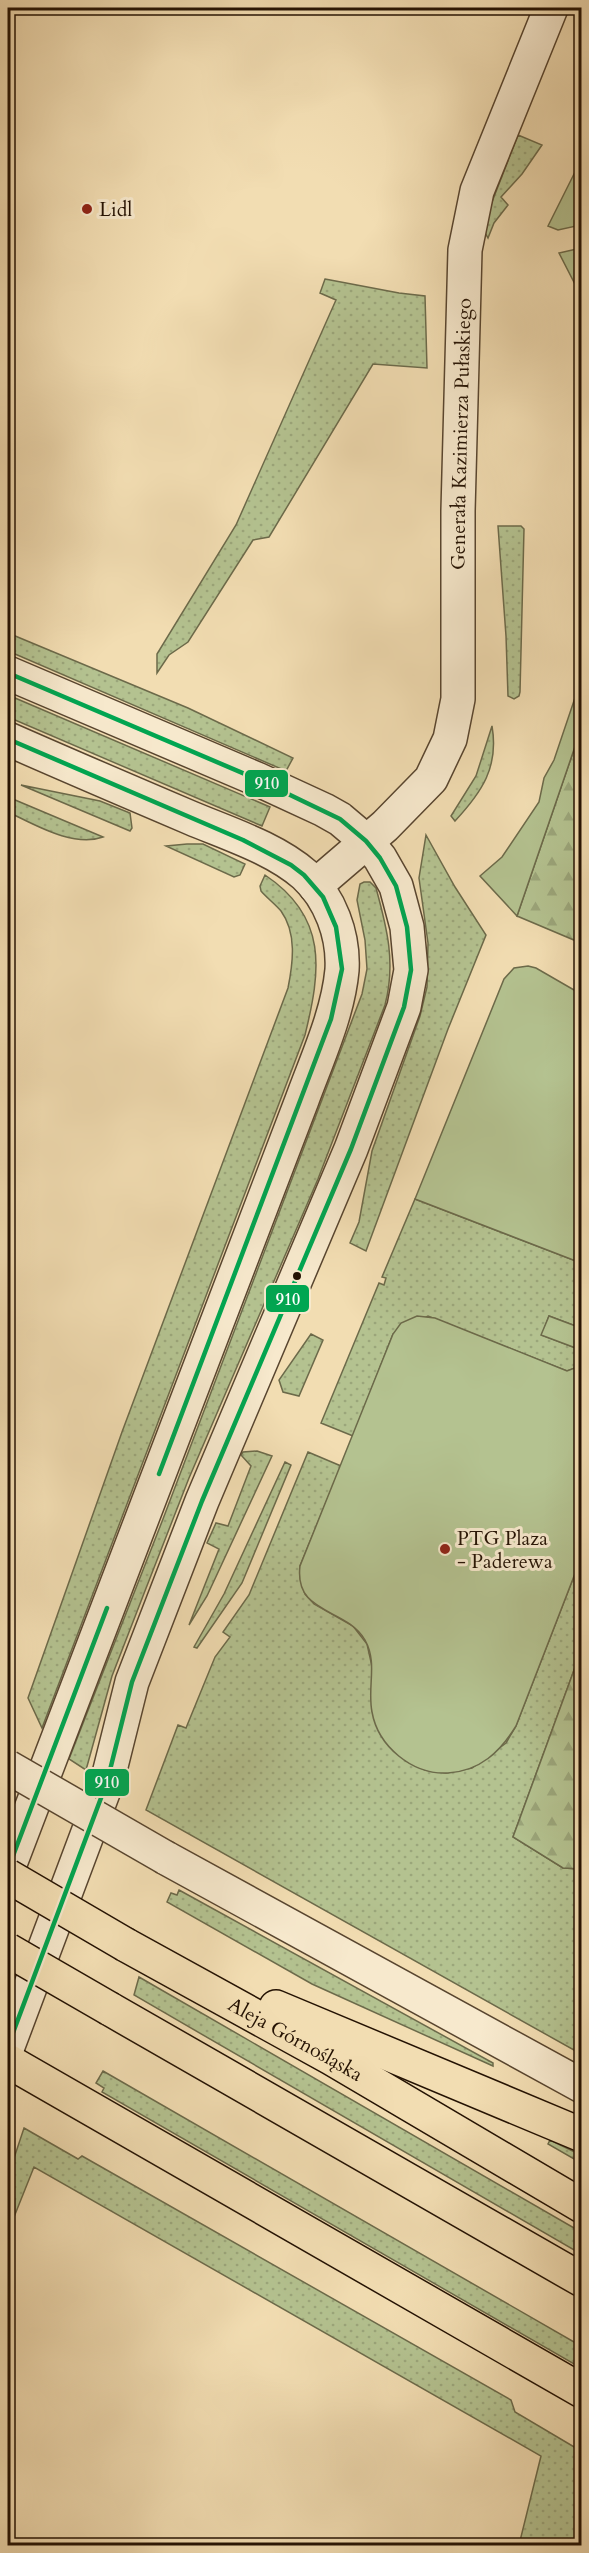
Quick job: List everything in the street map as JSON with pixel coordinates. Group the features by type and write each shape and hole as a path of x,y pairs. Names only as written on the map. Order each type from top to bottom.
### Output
{"main road":[{"name":"Aleja Górnośląska","path":"8,1876 126,1945 331,2058 582,2206"},
{"path":"126,1945 582,2135"},
{"path":"8,1950 582,2280"},
{"path":"8,2061 582,2391"}],"street":[{"name":"Generała Kazimierza Pułaskiego","path":"315,886 411,802 431,779 445,753 456,718 459,669 460,396 466,240 471,212 481,181 551,8"},
{"path":"8,673 324,810 352,828 380,858 396,886 406,927 411,969 404,1007 351,1149 202,1501 132,1682 107,1782 8,2046"},
{"path":"8,739 264,850 291,865 315,886 330,909 340,948 342,969 331,1019 295,1120 8,1869"},
{"path":"8,1767 166,1858 582,2086"}],"green space":[{"path":"518,135 542,145 522,174 501,197 508,205 494,223 488,238 484,231 490,207"},
{"path":"581,160 581,225 558,230 548,226"},
{"path":"582,248 581,296 559,253"},
{"path":"325,279 425,296 427,368 373,364 269,537 253,540 188,642 169,655 157,673 157,654 236,525 336,300 320,293"},
{"path":"498,526 521,526 524,529 520,692 519,696 514,699 508,696"},
{"path":"8,633 188,708 293,758 286,771 8,651"},
{"path":"581,680 581,729 517,916 480,876 502,857 539,802 544,778 554,760"},
{"path":"8,695 270,807 262,826 8,717"},
{"path":"492,726 493,754 486,778 473,800 455,821 451,816 476,776"},
{"path":"581,729 581,943 517,916"},
{"path":"21,785 100,801 130,813 132,828 130,831"},
{"path":"8,797 103,837 91,840 79,839 42,828 8,812"},
{"path":"426,835 455,887 486,935 448,1029 366,1251 350,1243 359,1222 372,1151 420,1016 427,987 428,943 419,878"},
{"path":"203,844 245,864 240,875 234,877 166,846"},
{"path":"265,875 285,891 300,909 310,927 315,946 314,988 305,1035 42,1728 28,1698 122,1432 288,988 292,938 281,911 261,891 260,886"},
{"path":"370,882 376,888 387,932 390,975 385,1005 318,1179 189,1478 112,1676 86,1770 69,1759 163,1519 362,994 367,969 365,940 357,900 360,884"},
{"path":"528,966 536,968 581,994 581,1263 415,1199 504,979 514,968"},
{"path":"415,1199 581,1263 581,1328 549,1316 542,1335 581,1350 575,1368 567,1371 428,1316 393,1334 353,1436 321,1423 379,1283 384,1285 386,1278 382,1277"},
{"name":"PTG Plaza - Paderewa","path":"417,1316 435,1318 567,1371 575,1368 581,1350 581,1558 516,1726 488,1759 470,1768 448,1773 422,1769 410,1764 389,1747 381,1736 372,1712 372,1666 365,1640 357,1629 313,1602 305,1594 300,1582 300,1566 393,1334 401,1323"},
{"path":"549,1316 581,1328 581,1350 541,1335"},
{"path":"311,1334 323,1340 299,1396 283,1392 279,1380"},
{"path":"257,1451 272,1456 207,1596 189,1625 219,1549 207,1543 216,1523 228,1526 251,1466 241,1455 243,1452"},
{"path":"308,1452 341,1466 300,1566 300,1578 305,1594 314,1604 353,1626 367,1644 373,1671 372,1711 406,1761 425,1770 446,1773 472,1768 506,1743 516,1726 581,1558 581,1651 513,1837 563,1868 581,1869 581,2054 146,1810 178,1725 186,1728 215,1657 230,1637 223,1632 249,1595"},
{"path":"285,1462 291,1465 242,1583 197,1648 194,1647 224,1594"},
{"path":"581,1651 582,1869 563,1868 513,1837"},
{"path":"179,1890 493,2063 493,2066 312,1984 167,1902 171,1893 177,1895"},
{"path":"139,1977 581,2232 581,2254 134,1995"},
{"path":"103,2071 581,2346 581,2368 102,2092 104,2088 96,2083"},
{"path":"24,2128 78,2159 82,2156 511,2400 515,2412 581,2451 581,2545 519,2545 541,2456 34,2167 8,2232 8,2176"},
{"path":"550,2140 581,2155 581,2163 548,2144"}],"transit line":[{"name":"910","path":"8,673 259,780 340,819 366,841 380,858 396,886 407,927 411,970 404,1007 351,1149 202,1501 132,1682 107,1782 8,2046"},
{"name":"910","path":"8,739 243,840 291,865 304,875 323,897 336,927 342,969 331,1019 159,1474"},
{"name":"910","path":"8,1869 107,1608"}],"place":[{"name":"Lidl","path":"87,209"},
{"name":"PTG Plaza - Paderewa","path":"445,1549"}]}
